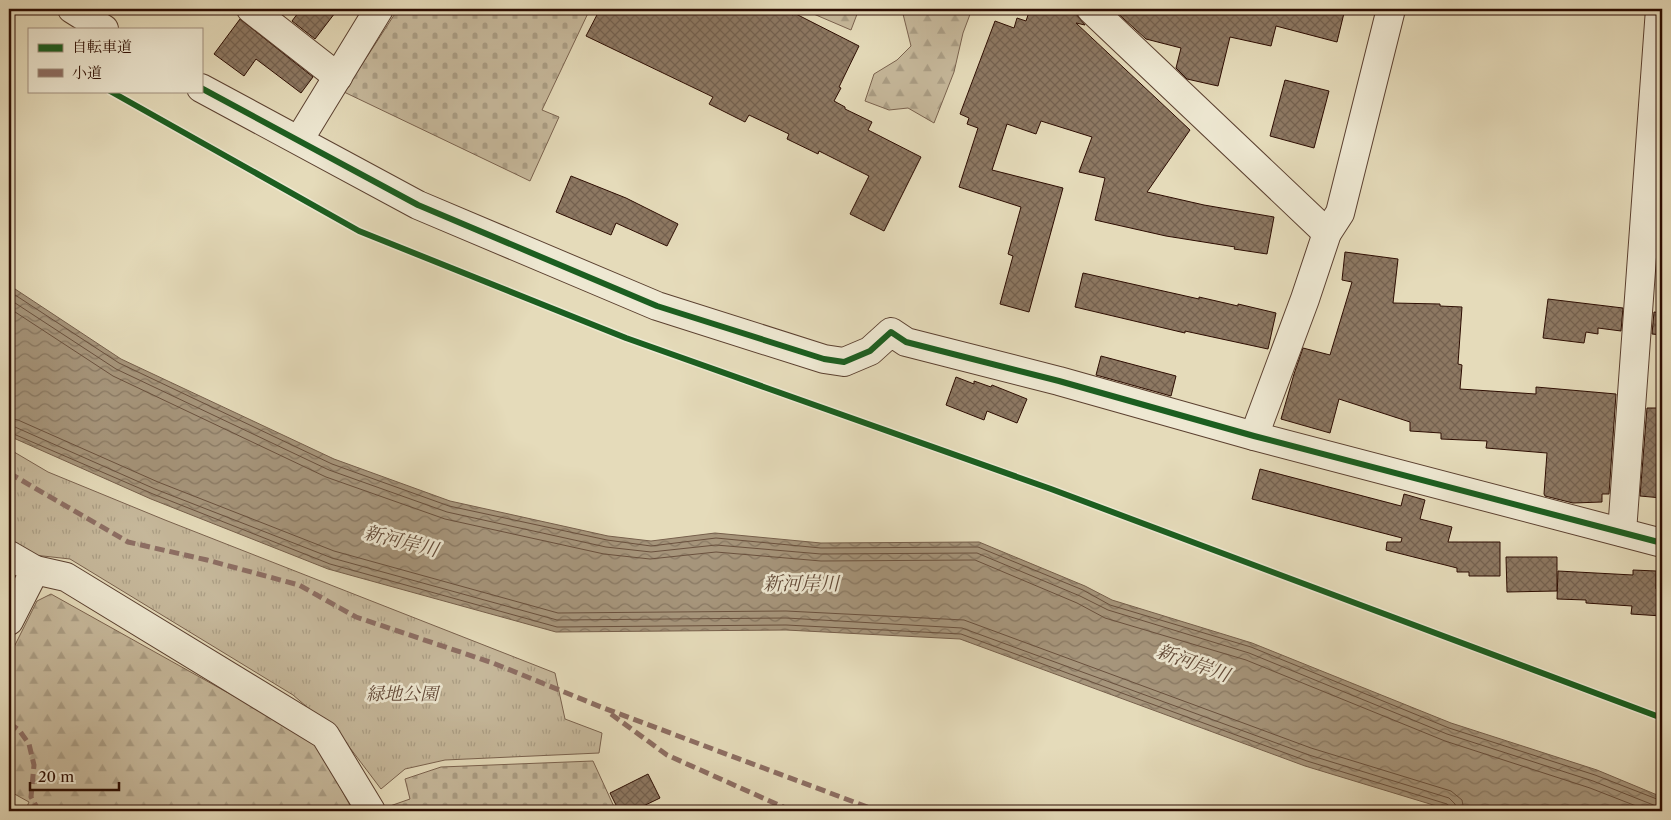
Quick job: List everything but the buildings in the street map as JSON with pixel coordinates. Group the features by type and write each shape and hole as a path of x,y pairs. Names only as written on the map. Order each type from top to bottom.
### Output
{"street":[{"path":"72,9 102,28"},
{"path":"251,9 338,77"},
{"path":"299,140 379,9"},
{"path":"1254,436 1327,233 1340,213 1391,9"},
{"path":"1622,532 1652,279 1660,9"},
{"path":"1097,11 1327,233"},
{"path":"202,89 418,205 658,306 815,356 844,362 870,352 891,332 906,342 1059,381 1254,436 1662,543"},
{"path":"9,555 35,570 66,577 325,735 371,811"},
{"path":"9,622 35,570"}],"green space":[{"path":"398,9 590,9 542,110 559,117 530,181 344,92"},
{"path":"802,9 859,9 851,30"},
{"path":"905,9 972,9 963,33 954,72 934,123 908,108 889,110 865,101 874,74 897,60 911,46 903,14"},
{"name":"緑地公園","path":"9,449 48,472 165,520 555,673 565,719 602,733 599,753 445,760 405,769 381,789 341,736 293,695 70,559 34,555 9,540"},
{"path":"51,594 291,728 318,746 353,811 25,811 29,802 9,791 9,657 37,601"},
{"path":"593,761 616,811 393,811 390,806 410,799 405,779 441,767"}],"water":[{"name":"新河岸川","path":"9,285 121,359 334,459 450,501 608,536 651,541 715,533 821,543 979,542 1085,586 1112,600 1252,643 1451,723 1597,770 1662,797 1662,811 1453,811 1305,766 960,639 786,630 556,632 328,569 151,499 9,436"}],"marked path":[{"path":"9,473 128,542 207,560 299,585 356,617 493,663 601,707 878,811"},
{"path":"611,714 667,755 792,811"},
{"path":"9,723 19,730 29,744 34,765 31,797 39,811"},
{"path":"365,811 370,809"}],"cycle path":[{"path":"202,89 418,205 657,306 824,359 844,362 870,351 891,332 906,342 1059,381 1254,436 1662,543"},
{"path":"112,92 359,231 626,338 1051,489 1662,718"}]}
